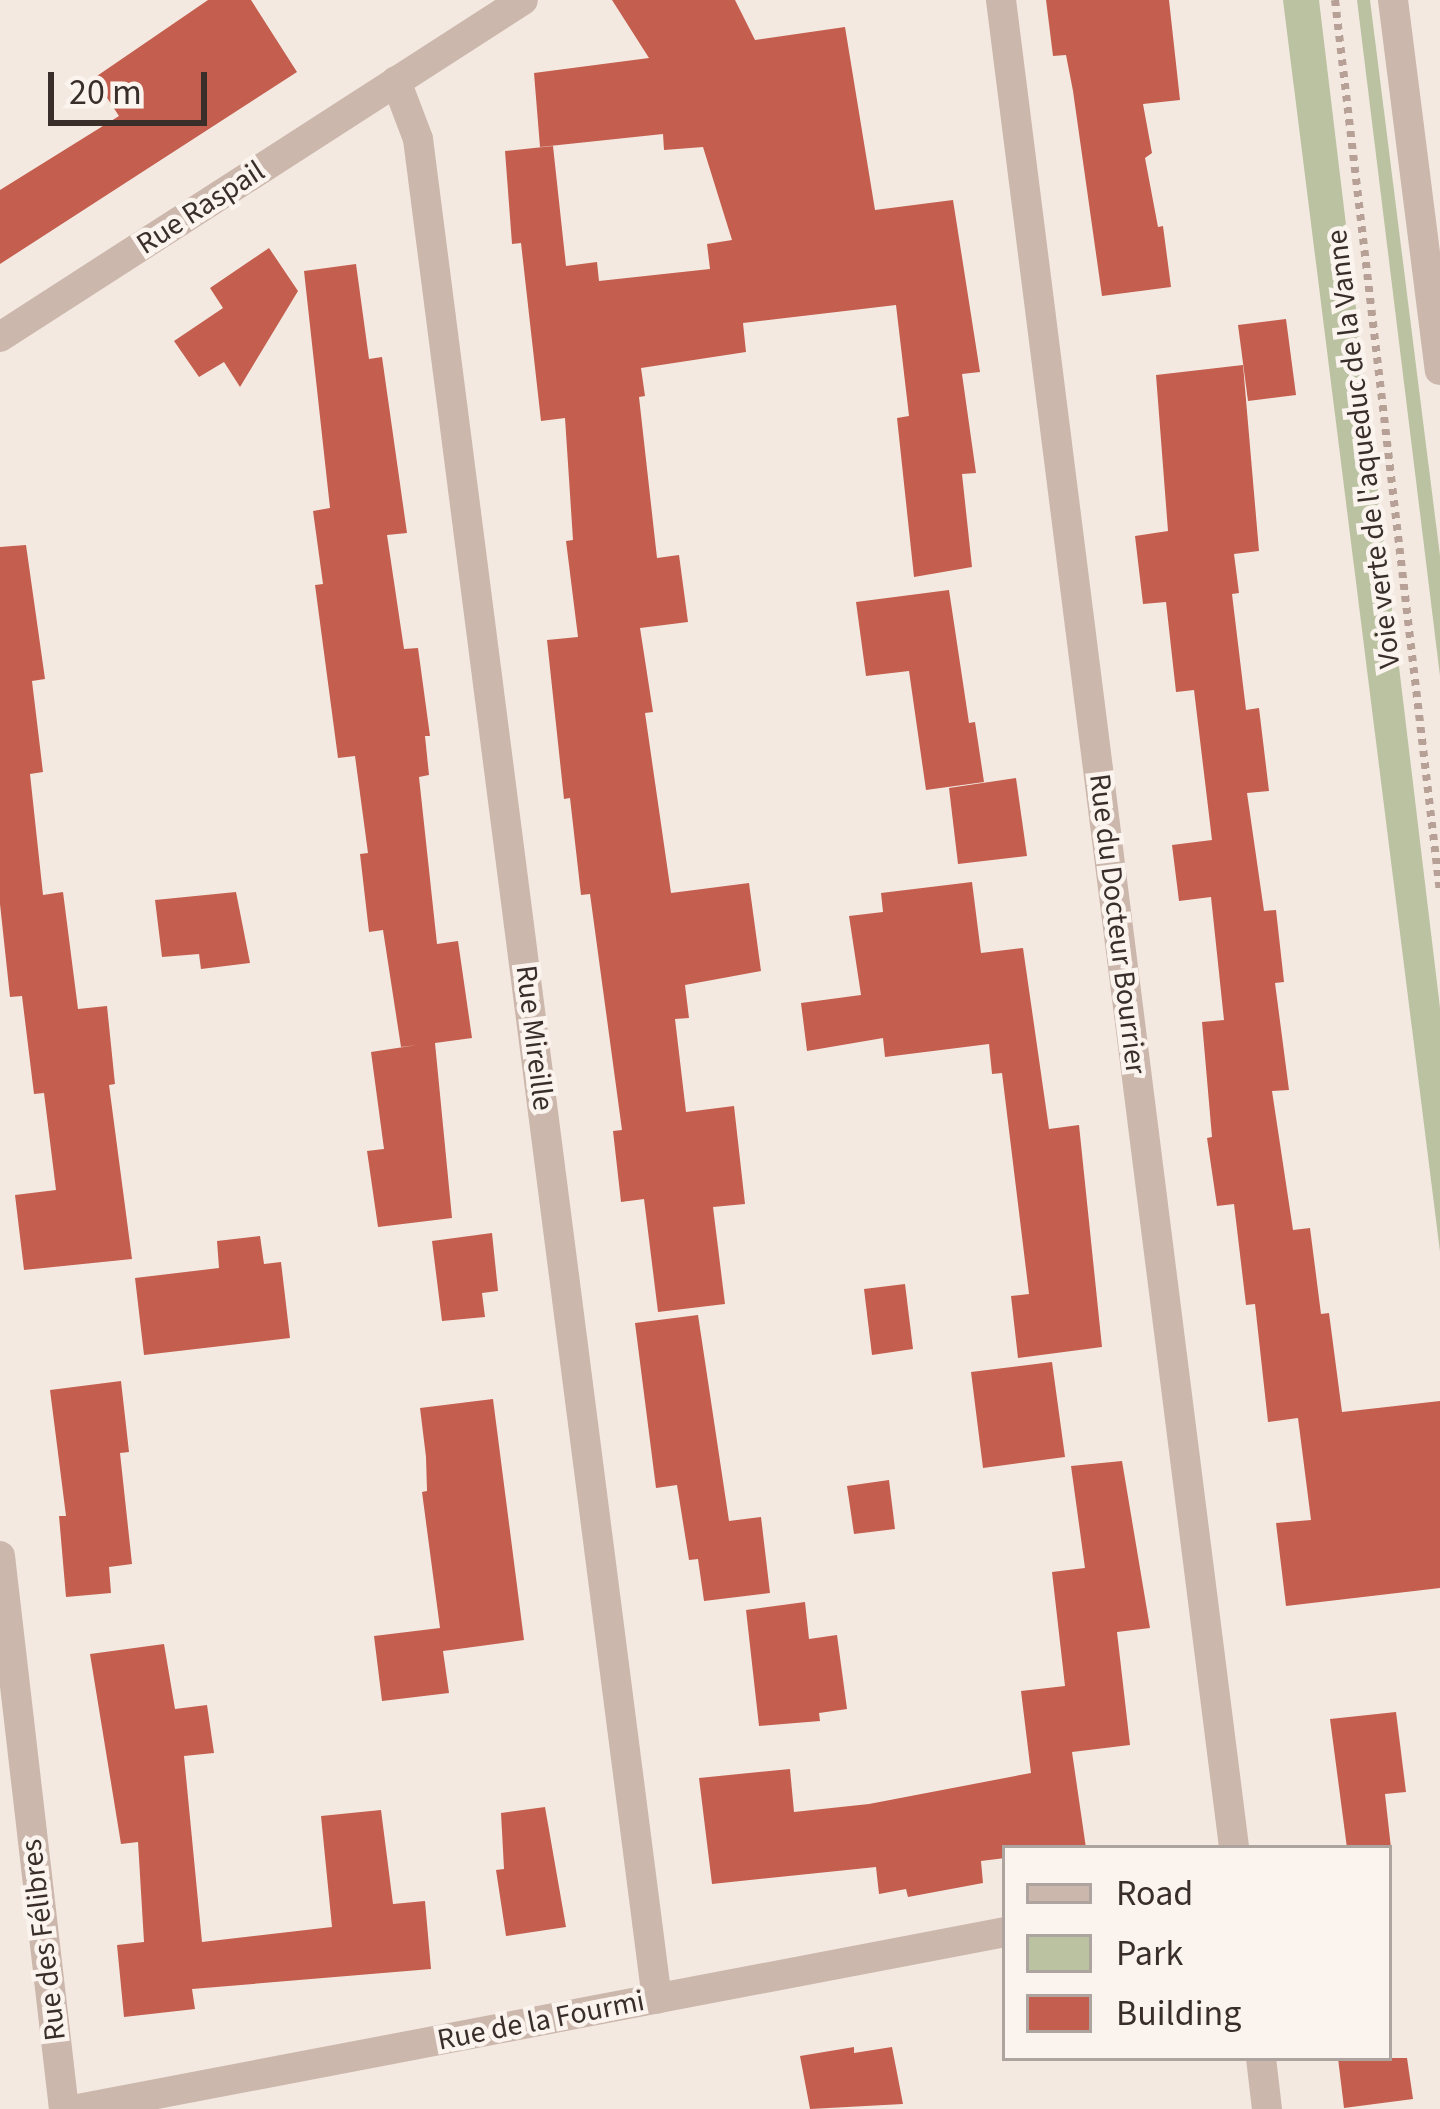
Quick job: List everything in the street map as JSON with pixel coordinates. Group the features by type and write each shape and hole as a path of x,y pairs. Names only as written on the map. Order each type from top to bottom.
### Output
{"street":[{"name":"Rue Raspail","path":"0,338 523,0"},
{"name":"Rue du Docteur Bourrier","path":"1001,0 1234,1845"},
{"path":"1394,0 1440,370"},
{"name":"Rue Mireille","path":"396,81 422,162 657,1999"},
{"name":"Rue des Félibres","path":"0,1556 12,1761 64,2109"},
{"name":"Rue de la Fourmi","path":"78,2109 1002,1934"},
{"path":"1261,2061 1268,2109"}],"path":[{"name":"Voie verte de l'aqueduc de la Vanne","path":"1335,0 1440,892"}],"green space":[{"path":"1283,0 1319,0 1440,1008 1440,1252"},
{"path":"1357,0 1370,0 1440,556 1440,676"}],"building":[{"path":"208,0 251,0 297,72 0,264 0,190 119,116 94,78"},
{"path":"612,0 735,0 755,40 845,27 875,210 953,200 980,372 962,374 976,473 962,474 972,567 914,577 897,418 909,416 896,305 743,323 746,352 641,368 645,396 639,397 657,558 679,555 688,622 640,628 653,712 645,713 671,893 749,883 761,971 685,985 689,1018 675,1019 686,1112 734,1106 745,1204 713,1207 725,1304 658,1312 644,1199 621,1202 613,1131 622,1130 590,894 581,895 570,798 564,799 547,640 578,637 566,541 573,540 565,418 541,421 521,243 512,244 505,151 553,146 566,266 597,262 599,281 710,269 707,244 732,240 703,147 664,150 663,134 540,147 534,73 649,58"},
{"path":"1046,0 1169,0 1180,100 1143,104 1152,153 1145,158 1158,227 1163,226 1171,287 1102,296 1073,91 1066,55 1053,56"},
{"path":"269,248 298,291 240,387 224,362 199,377 174,341 223,308 210,288"},
{"path":"356,264 369,359 382,357 407,533 387,535 404,649 418,648 430,736 425,736 429,775 419,777 437,944 458,941 472,1038 435,1043 452,1218 378,1227 367,1151 384,1149 371,1052 417,1045 401,1047 383,930 369,932 360,854 368,853 355,756 338,758 315,585 323,584 313,511 330,508 304,271"},
{"path":"1286,319 1296,395 1248,401 1238,325"},
{"path":"1243,365 1259,551 1234,554 1239,593 1232,594 1246,710 1259,708 1269,791 1247,793 1264,911 1276,910 1284,982 1275,983 1289,1090 1272,1091 1293,1230 1310,1228 1321,1314 1329,1313 1342,1412 1440,1401 1440,1588 1286,1606 1276,1523 1311,1520 1298,1418 1268,1422 1255,1304 1246,1305 1234,1204 1217,1206 1207,1138 1212,1137 1202,1022 1224,1020 1211,897 1179,901 1172,845 1212,840 1194,690 1176,692 1166,602 1143,604 1135,536 1168,531 1156,375"},
{"path":"26,545 45,679 32,681 43,772 30,774 43,895 63,892 78,1009 107,1006 115,1084 109,1085 132,1259 24,1270 15,1195 56,1190 44,1093 34,1094 22,996 10,997 0,904 0,547"},
{"path":"949,590 969,723 975,722 984,782 926,790 909,671 866,676 856,602"},
{"path":"1016,778 1027,856 958,864 949,788"},
{"path":"972,882 981,953 1023,948 1049,1129 1079,1125 1102,1347 1018,1358 1011,1296 1029,1294 1002,1073 992,1074 989,1044 885,1057 883,1038 807,1051 801,1003 861,995 849,916 883,912 881,893"},
{"path":"236,892 250,963 201,969 199,954 162,957 155,900"},
{"path":"492,1233 498,1291 482,1293 485,1317 442,1321 432,1241"},
{"path":"260,1236 264,1264 281,1262 290,1338 144,1355 135,1278 219,1268 217,1241"},
{"path":"905,1284 913,1349 872,1355 864,1289"},
{"path":"698,1315 729,1521 761,1517 770,1593 704,1601 698,1559 689,1560 677,1485 656,1488 635,1323"},
{"path":"1052,1362 1065,1457 983,1468 971,1372"},
{"path":"121,1381 129,1452 120,1453 132,1564 109,1567 111,1593 66,1597 59,1516 66,1516 50,1390"},
{"path":"493,1399 524,1640 443,1651 449,1693 382,1701 374,1636 440,1628 422,1492 427,1491 420,1408"},
{"path":"1122,1461 1150,1628 1117,1632 1130,1745 1072,1752 1086,1845 1002,1845 1002,1858 981,1861 983,1883 908,1897 906,1889 879,1894 876,1867 712,1884 699,1778 790,1769 794,1812 869,1804 1031,1773 1021,1691 1065,1686 1052,1572 1085,1568 1071,1466"},
{"path":"889,1480 895,1529 854,1534 847,1486"},
{"path":"805,1602 809,1639 837,1635 847,1709 819,1713 820,1721 759,1726 746,1610"},
{"path":"164,1644 175,1709 207,1705 214,1753 184,1756 202,1942 332,1927 321,1816 381,1810 393,1904 425,1901 431,1969 192,1989 195,2009 124,2017 117,1945 144,1942 138,1842 121,1844 90,1654"},
{"path":"1396,1712 1406,1792 1385,1794 1391,1845 1347,1845 1330,1719"},
{"path":"545,1807 566,1927 506,1936 496,1870 504,1869 501,1813"},
{"path":"854,2047 854,2053 892,2047 903,2104 810,2109 800,2056"},
{"path":"1407,2058 1413,2099 1344,2108 1338,2061"}]}
